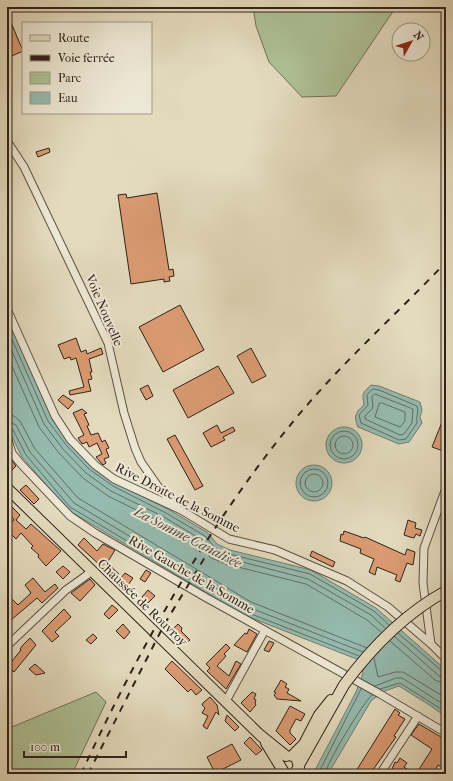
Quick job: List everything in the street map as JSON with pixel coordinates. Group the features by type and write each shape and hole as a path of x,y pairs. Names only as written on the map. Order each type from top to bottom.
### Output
{"main road":[{"name":"Chaussée de Rouvroy","path":"7,488 226,701 260,735 292,772 297,759 289,756 260,735"},
{"path":"344,685 319,714 304,744 281,762 292,772 357,666 385,636 418,608 446,591"}],"street":[{"name":"Voie Nouvelle","path":"7,141 24,167 108,343 124,413 141,462 162,492 181,510"},
{"name":"Rive Droite de la Somme","path":"7,309 55,416 70,439 95,465 114,479 181,510 229,539 274,550 347,581 388,607 446,659"},
{"name":"Rive Gauche de la Somme","path":"7,438 12,453 70,516 95,533 205,598 380,694 446,733"},
{"path":"431,644 423,583 424,548 446,488"},
{"path":"7,646 66,590 87,575 91,570"},
{"path":"226,701 265,630"},
{"path":"380,774 418,716"}],"green space":[{"path":"253,7 396,7 336,96 302,97 269,62 256,26"},
{"path":"96,692 106,702 72,774 7,774 7,729"}],"water":[{"name":"La Somme Canalisée","path":"7,317 52,419 70,444 115,483 168,509 208,533 217,544 230,550 311,570 376,608 446,670 446,717 399,686 382,692 371,701 328,774 313,774 356,692 363,673 359,660 244,615 68,510 22,457 7,427"},
{"path":"371,385 379,386 420,402 422,410 420,417 422,423 409,442 399,444 358,427 356,414 364,405 363,394"},
{"path":"348,427 357,432 361,438 361,452 357,458 348,463 340,463 331,458 327,452 326,441 331,432 337,428"},
{"path":"318,465 327,470 331,476 331,490 327,496 318,501 310,501 301,496 297,490 296,479 301,470 307,466"}],"building":[{"path":"7,13 22,51 7,58"},
{"path":"49,148 50,152 38,157 36,152"},
{"path":"157,193 169,270 173,269 174,276 169,277 170,281 164,282 164,279 131,284 118,195 126,194 127,198"},
{"path":"180,305 204,350 163,372 139,327"},
{"path":"76,338 81,352 86,350 87,354 101,348 103,354 89,359 92,379 88,380 91,391 70,395 69,391 84,387 76,358 71,360 70,357 64,359 58,345"},
{"path":"251,348 266,376 252,383 237,356"},
{"path":"218,366 234,393 188,418 173,390"},
{"path":"148,385 153,396 146,400 140,389"},
{"path":"63,395 74,402 68,409 58,400"},
{"path":"82,409 87,413 84,414 89,425 87,426 91,435 98,433 102,442 105,440 109,448 106,449 109,457 104,459 106,463 103,465 96,457 102,454 97,443 89,447 87,442 82,444 78,438 84,435 73,413"},
{"path":"446,412 446,452 432,447"},
{"path":"217,425 221,433 233,427 235,431 223,437 225,440 211,447 203,433"},
{"path":"175,435 203,486 195,490 167,439"},
{"path":"7,454 16,466 7,475"},
{"path":"26,485 39,499 34,504 20,490"},
{"path":"7,502 20,515 16,520 26,529 31,524 61,551 46,566 38,557 39,555 31,548 33,546 21,533 16,539 7,530 7,526 14,520 7,511"},
{"path":"408,520 416,523 415,528 422,530 420,536 416,534 414,538 404,535"},
{"path":"344,531 364,538 365,537 405,555 407,549 415,552 413,565 407,563 400,582 395,580 397,575 377,567 375,575 369,572 374,559 360,553 361,549 340,541 341,534 343,535"},
{"path":"84,538 97,551 103,544 115,550 107,563 119,574 115,579 78,545"},
{"path":"312,551 335,562 333,567 310,556"},
{"path":"63,566 70,572 63,579 56,572"},
{"path":"146,570 151,573 145,582 140,579"},
{"path":"125,573 133,578 128,585 120,579"},
{"path":"33,578 45,592 55,584 58,588 42,603 37,598 11,620 7,616 7,601 11,598 18,605 31,593 25,585"},
{"path":"90,579 95,585 80,601 71,593"},
{"path":"148,590 155,596 148,603 142,597"},
{"path":"112,605 118,610 109,619 104,614"},
{"path":"64,609 71,617 55,632 59,636 52,642 42,631"},
{"path":"123,624 130,632 124,639 116,631"},
{"path":"178,624 182,628 181,631 190,640 186,644 181,639 179,642 169,633"},
{"path":"249,629 257,634 247,652 234,645 245,633 247,634"},
{"path":"93,634 97,638 91,644 86,640"},
{"path":"30,638 36,645 14,672 8,666"},
{"path":"269,641 274,643 269,652 264,650"},
{"path":"226,644 230,648 224,654 226,656 217,666 229,676 236,661 241,664 226,689 207,671 210,668 206,664"},
{"path":"172,661 202,690 196,695 191,689 188,692 165,669"},
{"path":"35,664 45,673 36,675 29,669"},
{"path":"281,680 287,684 285,687 289,689 287,693 301,701 277,699 274,695 276,693 274,692"},
{"path":"252,692 256,694 254,699 256,700 256,705 250,712 241,703"},
{"path":"210,697 217,705 219,715 216,712 207,729 203,726 208,716 202,713 205,708 202,705"},
{"path":"290,706 305,714 301,721 296,719 290,730 290,733 296,739 290,745 276,731"},
{"path":"395,709 400,713 398,715 405,719 394,736 396,737 370,774 361,774 356,771"},
{"path":"227,715 239,727 235,731 225,721"},
{"path":"419,724 446,740 446,757 443,762 446,766 444,769 438,765 433,774 416,774 432,749 411,735"},
{"path":"250,737 262,750 256,755 244,743"},
{"path":"232,744 241,760 215,773 207,757"},
{"path":"400,758 407,763 404,767 414,774 390,774 395,762 397,763"}],"railway":[{"path":"81,774 150,637 203,547 231,504 261,463 310,402 348,361 446,262"},
{"path":"88,774 164,625 205,557"}]}
